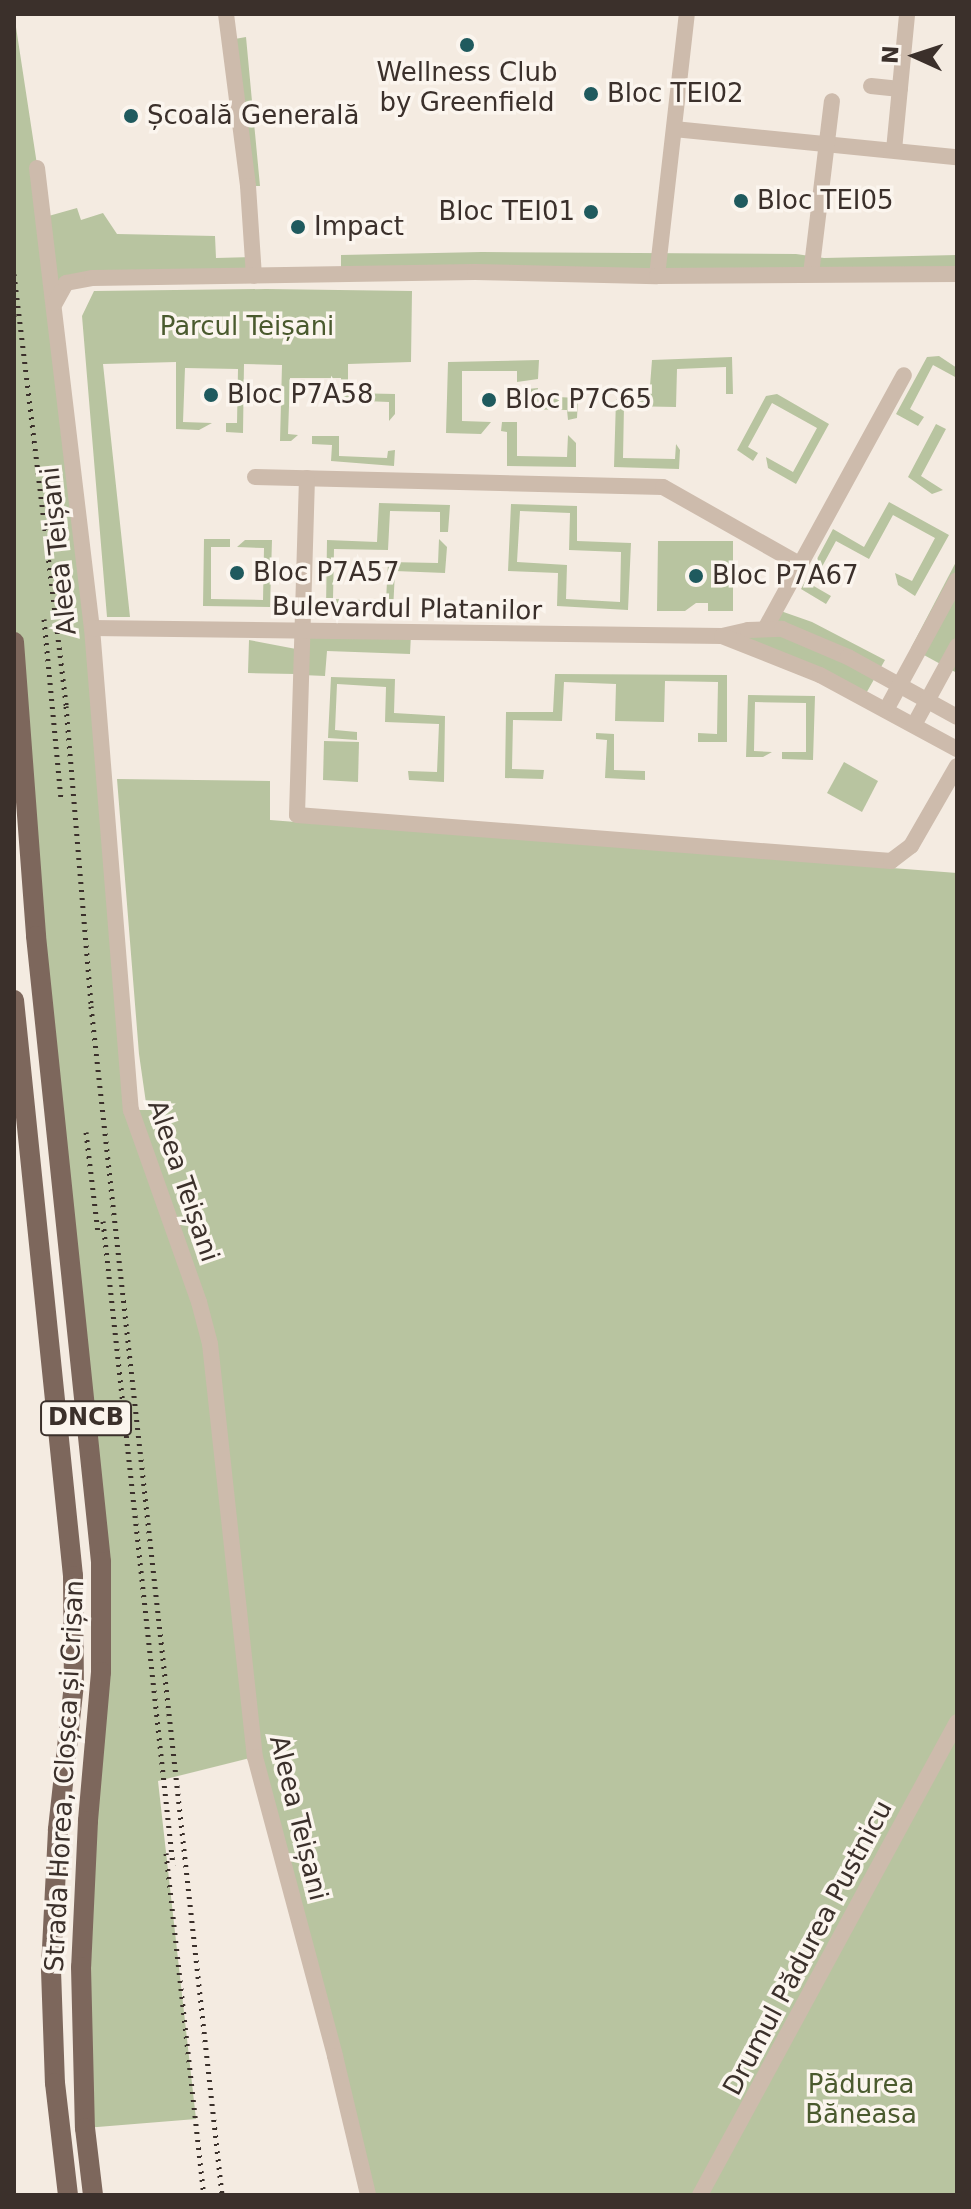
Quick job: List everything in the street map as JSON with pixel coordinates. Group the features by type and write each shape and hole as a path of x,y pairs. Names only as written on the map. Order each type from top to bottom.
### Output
{"main road":[{"name":"Strada Horea, Cloșca și Crișan","path":"14,642 36,936 101,1562 101,1672 88,1821 81,1967 85,2128 93,2195"},
{"name":"Strada Horea, Cloșca și Crișan","path":"14,1000 73,1576 74,1684 58,1830 51,1970 55,2083 68,2195"}],"street":[{"path":"226,14 248,186 254,276"},
{"path":"657,276 687,14"},
{"path":"894,150 907,14"},
{"path":"871,86 900,89"},
{"path":"811,274 832,101"},
{"path":"674,129 957,157"},
{"name":"Aleea Teișani","path":"37,168 92,628 131,1110 199,1302 210,1344 255,1757 335,2056 368,2195"},
{"path":"55,303 66,283 80,279 501,273 657,276 957,274"},
{"path":"766,627 904,375"},
{"path":"255,477 663,487 799,564"},
{"path":"307,478 297,815 891,861 911,846 957,766"},
{"path":"886,710 957,580"},
{"name":"Bulevardul Platanilor","path":"92,628 722,636 766,627 802,636 957,717"},
{"name":"Bulevardul Platanilor","path":"722,636 820,675 957,749"},
{"path":"914,725 957,646"},
{"name":"Drumul Pădurea Pustnicu","path":"700,2195 957,1722"}],"green space":[{"name":"Pădurea Băneasa","path":"14,14 45,217 77,208 81,220 103,213 117,234 215,236 216,258 253,257 254,276 80,279 55,303 131,1110 147,1110 139,1054 117,779 270,781 270,820 957,873 957,2195 368,2195 254,1757 158,1781 196,2119 85,2128 101,1672 14,642"},
{"path":"246,37 260,186 248,186 229,40"},
{"path":"482,252 796,254 824,258 957,255 957,274 341,275 341,255"},
{"name":"Parcul Teișani","path":"94,291 412,291 411,362 348,364 348,393 395,394 395,414 389,421 389,402 340,400 341,378 290,378 288,434 298,435 291,441 280,441 282,365 244,364 243,433 226,432 226,423 237,423 238,369 185,368 183,422 212,423 199,430 176,429 176,362 103,364 130,617 107,617 82,316"},
{"path":"939,356 957,368 957,378 933,365 910,409 924,417 918,426 896,414 927,357"},
{"path":"732,357 733,394 726,394 726,367 677,369 676,407 624,406 623,458 675,459 676,444 680,450 679,469 614,467 616,399 649,399 652,360"},
{"path":"539,360 538,379 517,382 517,371 462,371 462,421 491,422 481,434 446,433 448,362"},
{"path":"538,388 537,396 578,398 577,418 568,420 567,410 517,409 517,390"},
{"path":"777,394 829,424 796,484 768,468 766,457 793,472 817,428 772,403 748,447 758,453 753,461 737,450 766,396"},
{"path":"502,422 517,422 517,456 567,457 568,435 576,443 576,467 507,466 507,432 501,431"},
{"path":"936,424 946,429 921,476 943,490 932,494 908,477"},
{"path":"312,436 339,436 339,456 387,458 388,451 395,450 394,466 331,461 332,445 312,444"},
{"path":"889,502 949,535 915,596 898,585 895,573 912,581 935,538 893,515 869,559 836,541 812,585 831,596 826,604 801,589 833,529 864,547"},
{"path":"379,503 450,505 448,532 440,532 440,512 390,511 388,550 334,549 333,599 364,600 364,609 326,608 327,540 377,542"},
{"path":"511,504 577,506 577,541 631,543 628,610 557,606 558,573 508,571","holes":["520,511 570,513 569,550 621,552 620,602 566,599 567,565 517,562"]},
{"path":"204,539 230,539 230,547 211,547 211,599 263,600 264,548 237,547 245,540 272,540 270,607 203,606"},
{"path":"439,539 447,547 445,573 395,571 393,611 381,611 370,601 386,601 388,562 438,563"},
{"path":"658,541 733,541 733,611 708,611 708,603 696,603 685,611 657,611"},
{"path":"957,560 957,673 911,648"},
{"path":"775,609 812,622 885,660 864,697 748,648 748,630 766,627"},
{"path":"302,632 411,634 410,654 327,651 325,676 302,675"},
{"path":"249,640 296,649 295,674 248,673"},
{"path":"555,674 727,675 727,742 698,742 698,733 717,734 718,682 665,681 664,722 615,721 616,684 564,682 562,721 513,720 512,769 544,770 543,779 505,778 506,712 553,712"},
{"path":"331,677 395,679 394,713 445,716 444,782 409,780 408,771 437,772 439,724 385,722 386,687 337,684 335,730 357,732 357,740 328,738"},
{"path":"748,695 815,696 813,760 782,759 782,752 806,752 806,703 755,702 754,751 772,752 763,757 746,757"},
{"path":"596,733 614,734 614,770 645,771 645,780 605,778 607,740 596,739"},
{"path":"324,741 359,742 358,782 323,780"},
{"path":"844,762 878,781 862,812 827,793"}],"railway":[{"path":"14,274 66,706 91,1006 222,2195"},
{"path":"44,619 61,799"},
{"path":"86,1132 98,1233"},
{"path":"103,1221 173,1865"},
{"path":"166,1853 204,2195"}],"place":[{"name":"Wellness Club by Greenfield","path":"467,45"},
{"name":"Bloc TEI02","path":"591,94"},
{"name":"Școală Generală","path":"131,116"},
{"name":"Bloc TEI05","path":"741,201"},
{"name":"Bloc TEI01","path":"591,212"},
{"name":"Impact","path":"298,227"},
{"name":"Bloc P7A58","path":"211,395"},
{"name":"Bloc P7C65","path":"489,400"},
{"name":"Bloc P7A57","path":"237,573"},
{"name":"Bloc P7A67","path":"696,576"}]}
